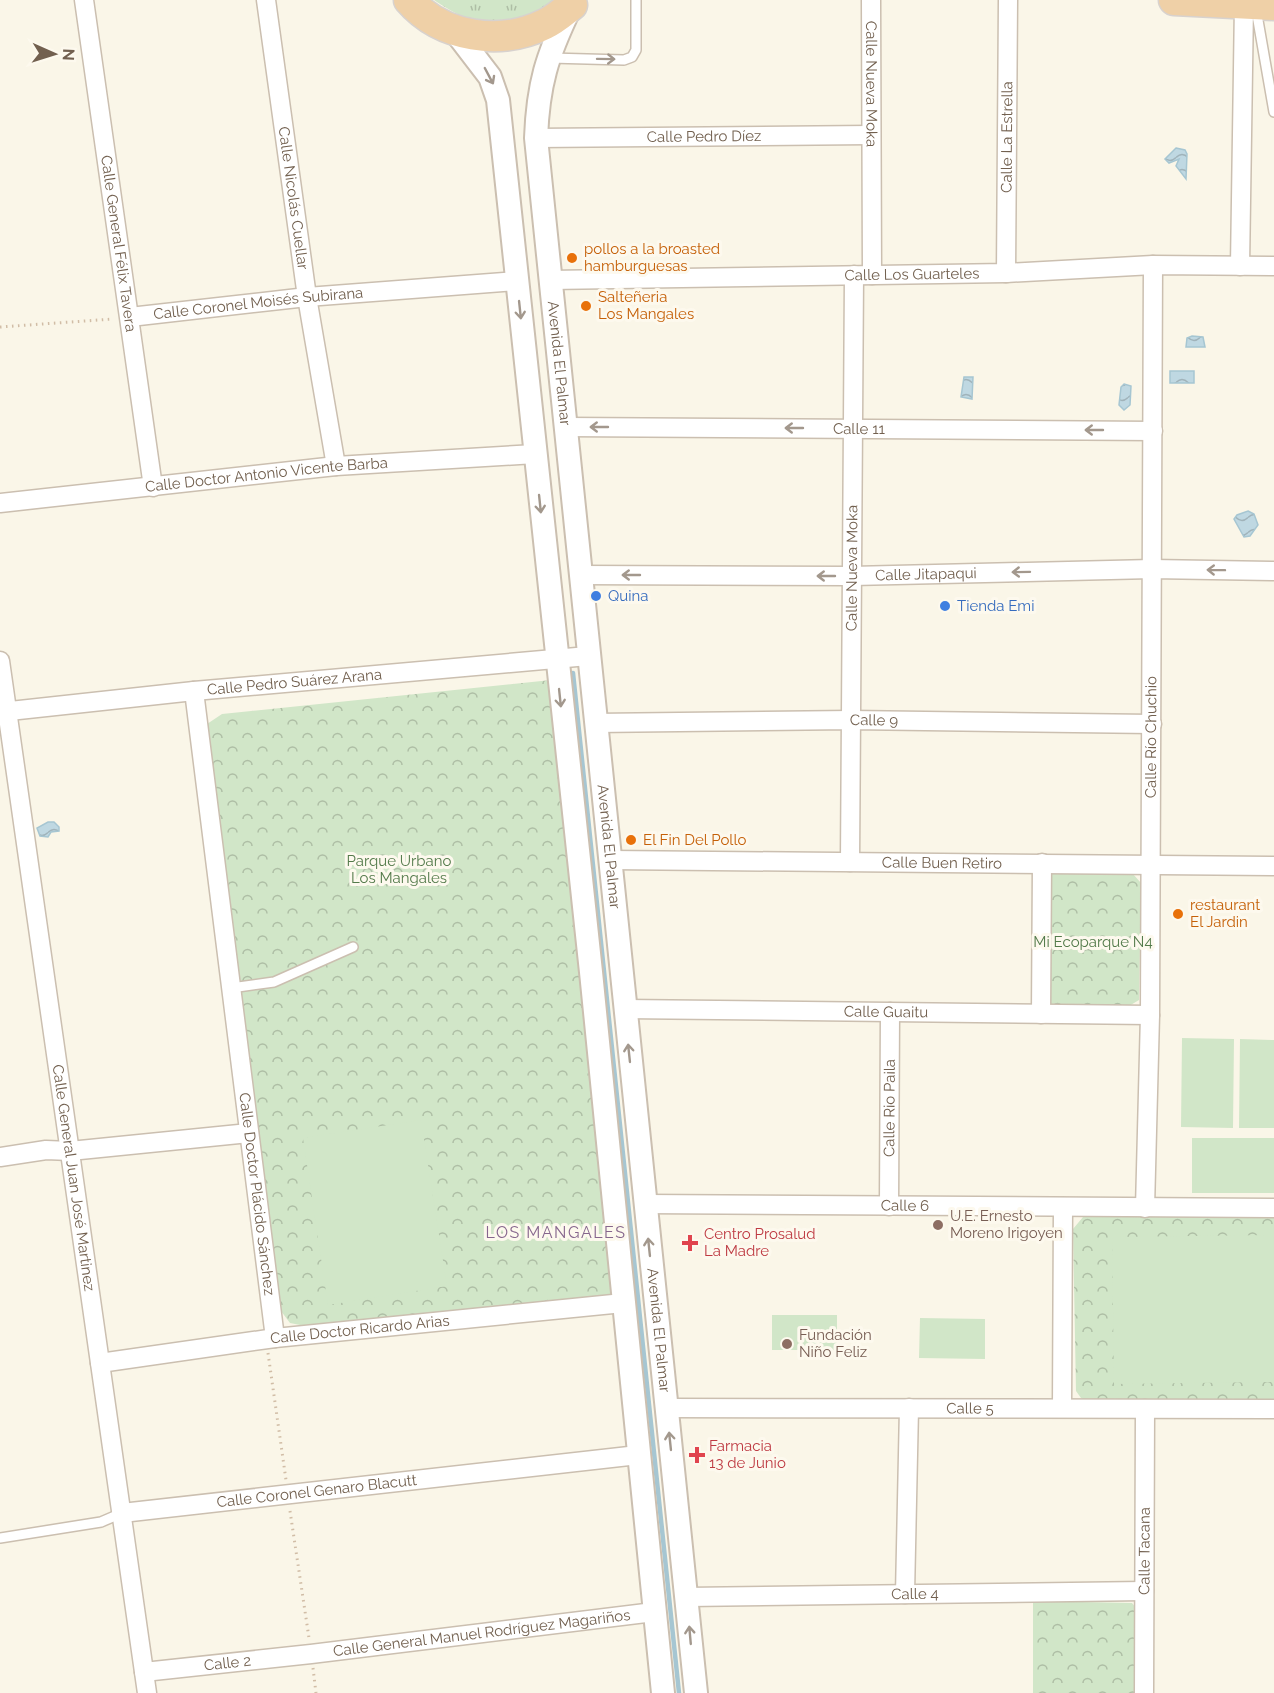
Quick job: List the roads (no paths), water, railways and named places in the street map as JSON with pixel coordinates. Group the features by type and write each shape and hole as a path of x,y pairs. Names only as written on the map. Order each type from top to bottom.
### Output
{"highway":[{"path":"409,0 432,20 454,30 485,37 516,34 546,24 572,6"},
{"path":"1174,0 1258,4"}],"street":[{"name":"Calle General Félix Tavera","path":"84,0 153,487"},
{"name":"Calle Nicolás Cuellar","path":"266,0 307,297 336,466"},
{"name":"Calle Nueva Moka","path":"850,862 853,428 871,135 871,0"},
{"name":"Calle La Estrella","path":"1006,273 1008,0"},
{"path":"1240,266 1258,4"},
{"name":"Avenida El Palmar","path":"572,6 548,58 538,98 536,138 610,860 606,971 622,1303 667,1408 696,1693"},
{"name":"Avenida El Palmar","path":"454,30 490,76 498,100 556,658 606,971 624,1009 644,1204 643,1352 638,1455 663,1693"},
{"name":"Calle Pedro Díez","path":"536,138 871,135"},
{"path":"515,250 520,246 533,243 546,247"},
{"name":"Calle Los Guarteles","path":"550,280 1006,273 1153,266 1274,266"},
{"name":"Calle Río Chuchio","path":"1145,1208 1150,1015 1153,266"},
{"name":"Calle Coronel Moisés Subirana","path":"130,317 307,297 517,281"},
{"name":"Calle 11","path":"565,427 1153,431"},
{"name":"Calle Doctor Antonio Vicente Barba","path":"0,503 336,466 534,454"},
{"name":"Calle Jitapaqui","path":"580,575 852,576 1152,569 1274,572"},
{"name":"Calle Pedro Suárez Arana","path":"4,711 194,691 588,656"},
{"name":"Calle General Juan José Martinez","path":"0,661 4,711 70,1151 147,1693"},
{"name":"Calle Doctor Plácido Sánchez","path":"194,691 274,1338"},
{"name":"Calle 9","path":"595,723 851,720 1152,724"},
{"name":"Calle Buen Retiro","path":"610,860 1274,866"},
{"path":"1041,1014 1042,863"},
{"name":"Calle Guaitu","path":"624,1009 1150,1015"},
{"name":"Calle Rio Paila","path":"889,1206 890,1012"},
{"path":"0,1157 46,1150 70,1151 249,1133"},
{"name":"Calle 6","path":"644,1204 1274,1208"},
{"path":"1062,1408 1063,1207"},
{"name":"Calle Doctor Ricardo Arias","path":"100,1363 274,1338 622,1303"},
{"name":"Calle 5","path":"667,1408 1274,1409"},
{"path":"905,1594 909,1408"},
{"name":"Calle Tacana","path":"1144,1693 1145,1409"},
{"name":"Calle Coronel Genaro Blacutt","path":"122,1513 638,1455"},
{"name":"Calle 4","path":"687,1597 1144,1591"},
{"name":"Calle General Manuel Rodríguez Magariños","path":"311,1654 654,1612"},
{"name":"Calle 2","path":"144,1672 311,1654"}],"lane":[{"path":"548,58 624,60 632,57 636,50 636,0"},
{"path":"1258,4 1274,112"},
{"path":"231,988 274,982 353,947"},
{"name":"Calle Coronel Genaro Blacutt","path":"0,1538 101,1522 122,1513"}],"water":[{"path":"1176,148 1185,150 1187,154 1186,179 1176,166 1179,159 1169,163 1165,159"},
{"path":"1203,337 1205,347 1186,347 1187,338"},
{"path":"1170,371 1194,371 1194,383 1170,383"},
{"path":"964,377 973,377 972,399 961,397"},
{"path":"1124,384 1131,386 1130,405 1124,410 1119,405 1121,387"},
{"path":"1248,511 1254,514 1258,525 1250,536 1244,537 1234,519 1237,515"},
{"path":"48,822 54,822 59,827 59,831 51,832 48,837 40,836 37,828"}],"waterway":[{"path":"573,673 679,1693"}],"place":[{"name":"pollos a la broasted hamburguesas","path":"572,258"},
{"name":"Salteñeria Los Mangales","path":"586,306"},
{"name":"Quina","path":"596,596"},
{"name":"Tienda Emi","path":"945,606"},
{"name":"El Fin Del Pollo","path":"631,840"},
{"name":"restaurant El Jardin","path":"1178,914"},
{"name":"U.E. Ernesto Moreno Irigoyen","path":"938,1225"},
{"name":"Centro Prosalud La Madre","path":"690,1243"},
{"name":"Fundación Niño Feliz","path":"787,1344"},
{"name":"Farmacia 13 de Junio","path":"697,1455"}],"district":[{"name":"LOS MANGALES","path":"556,1232"}],"park label":[{"name":"Parque Urbano Los Mangales","path":"399,870"},
{"name":"Mi Ecoparque N4","path":"1093,942"}]}
